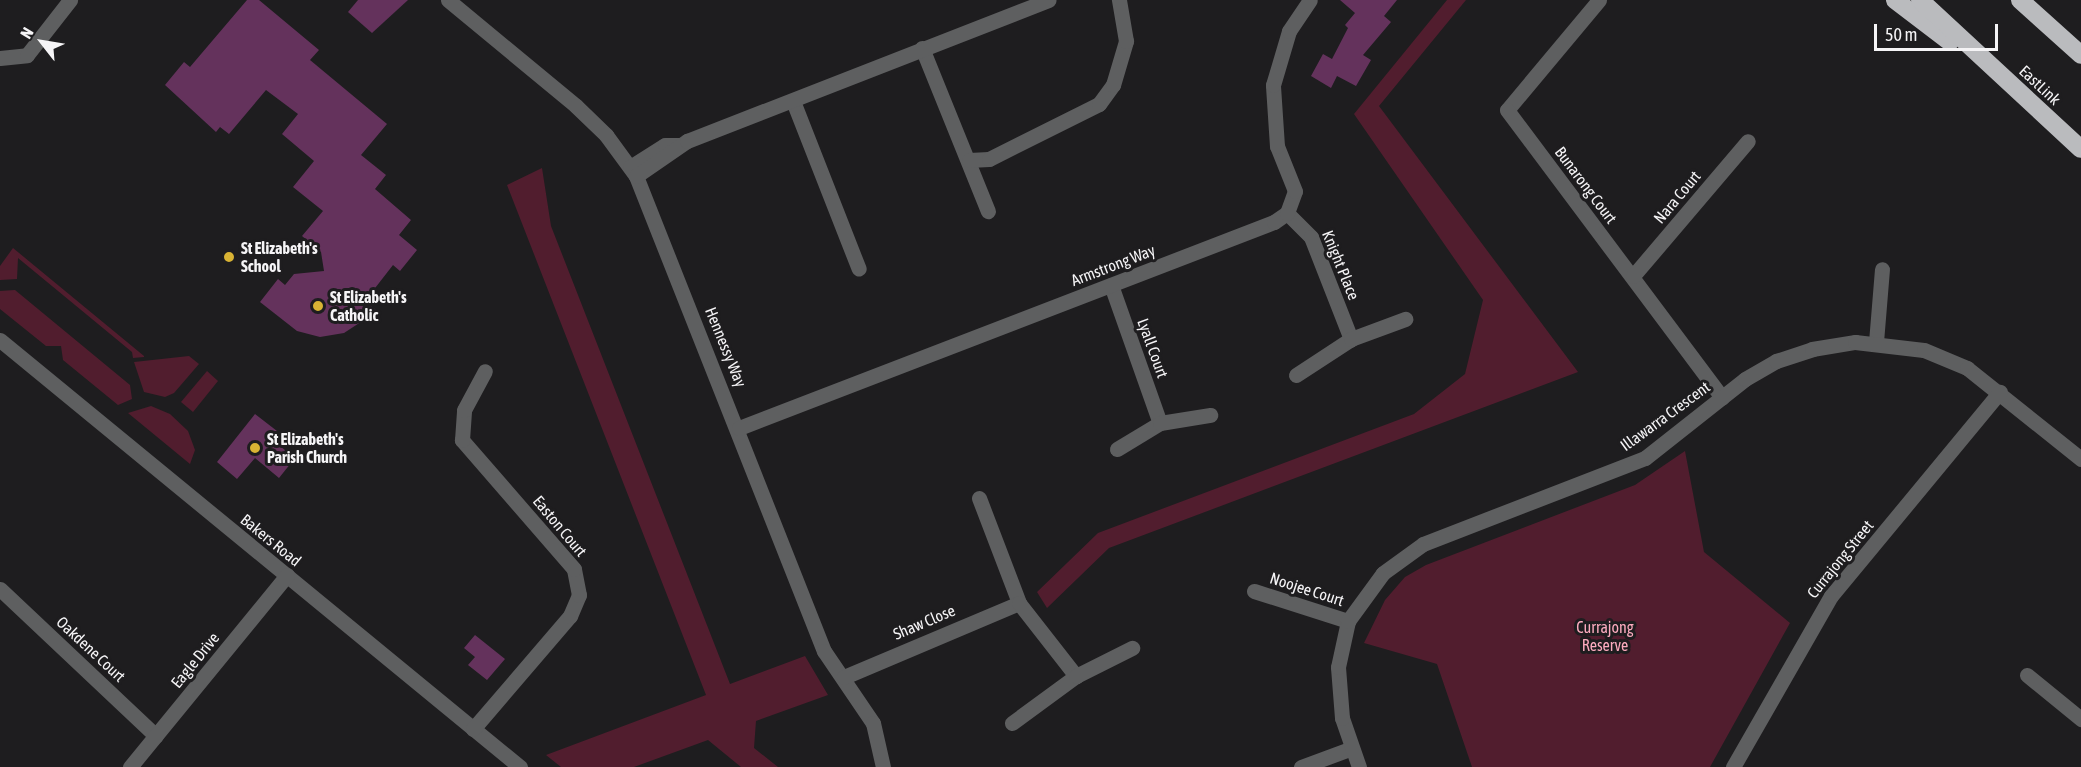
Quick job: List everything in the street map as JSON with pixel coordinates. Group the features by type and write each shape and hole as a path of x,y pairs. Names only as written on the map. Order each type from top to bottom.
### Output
{"highway":[{"path":"1895,0 2024,97"},
{"name":"EastLink","path":"1920,0 2081,149"},
{"path":"2020,0 2081,55"}],"street":[{"path":"0,58 27,55 70,0"},
{"name":"Hennessy Way","path":"448,0 576,106 606,135 633,172 739,428 824,651 844,677 873,723 883,767"},
{"path":"633,172 665,145 679,145 1048,0"},
{"path":"969,160 989,159 1099,104 1113,85 1126,41 1119,0"},
{"path":"1287,213 1295,191 1277,146 1273,85 1289,31 1310,0"},
{"name":"Bunarong Court","path":"1599,0 1507,110 1722,397"},
{"path":"922,48 988,211"},
{"path":"793,101 859,269"},
{"name":"Nara Court","path":"1633,276 1748,141"},
{"name":"Armstrong Way","path":"739,428 1274,222 1287,213"},
{"name":"Knight Place","path":"1287,213 1311,237 1351,339"},
{"path":"1876,342 1882,269"},
{"name":"Lyall Court","path":"1111,285 1160,423"},
{"path":"1296,375 1351,339 1405,319"},
{"name":"Bakers Road","path":"0,340 520,767"},
{"name":"Illawarra Crescent","path":"1359,767 1338,692 1338,668 1348,621 1372,585 1407,551 1638,461 1766,366 1790,356 1836,344 1876,342 1948,358 2000,392 2081,459"},
{"name":"Easton Court","path":"473,729 570,616 579,595 574,568 462,440 464,410 485,371"},
{"name":"Currajong Street","path":"1733,767 1831,597 2000,392"},
{"path":"1117,449 1160,423 1210,415"},
{"path":"979,498 1018,603 1076,676"},
{"name":"Eagle Drive","path":"130,767 287,575"},
{"name":"Oakdene Court","path":"0,589 156,736"},
{"name":"Noojee Court","path":"1254,591 1348,621"},
{"name":"Shaw Close","path":"844,677 1018,603"},
{"path":"1012,723 1076,676 1132,648"},
{"path":"2027,675 2081,719"},
{"path":"1301,767 1352,748"}],"green space":[{"path":"1447,0 1466,0 1379,106 1578,372 1109,548 1047,608 1037,592 1098,533 1414,414 1465,374 1483,300 1354,114"},
{"path":"542,168 551,226 730,684 805,656 828,695 756,721 754,748 778,767 741,767 708,740 634,767 561,767 546,755 706,695 507,185"},
{"path":"13,248 144,357 133,358 132,352 18,258 17,279 0,280 0,266"},
{"path":"15,290 130,385 132,399 118,405 63,360 61,346 46,346 0,309 0,291"},
{"path":"189,356 199,364 174,393 165,397 144,392 134,362"},
{"path":"207,371 218,381 193,412 181,402"},
{"path":"151,406 170,414 188,431 195,450 190,464 128,413"},
{"name":"Currajong Reserve","path":"1685,451 1704,552 1790,623 1710,767 1472,767 1437,664 1364,643 1385,600 1405,577 1426,565 1635,485"}],"building":[{"path":"247,0 259,0 319,50 310,60 387,124 361,155 386,175 375,189 411,220 399,235 417,250 400,271 393,265 365,301 376,310 344,333 320,337 297,331 260,302 278,279 285,285 294,274 324,271 321,252 302,236 323,211 293,187 314,161 282,134 298,114 266,90 229,134 220,127 216,132 165,85 184,62 190,67"},
{"path":"358,0 408,0 372,33 348,12"},
{"path":"1340,0 1397,0 1384,16 1391,22 1363,55 1371,60 1356,86 1337,76 1331,88 1311,76 1323,54 1332,59 1348,28 1345,25 1355,13"},
{"name":"St Elizabeth's Parish Church","path":"255,414 277,431 271,439 295,458 279,478 255,458 237,479 217,462"},
{"path":"475,635 505,659 487,680 468,665 475,657 464,648"}],"place":[{"name":"St Elizabeth's School","path":"229,257"},
{"name":"St Elizabeth's Catholic","path":"318,306"},
{"name":"St Elizabeth's Parish Church","path":"255,448"}]}
